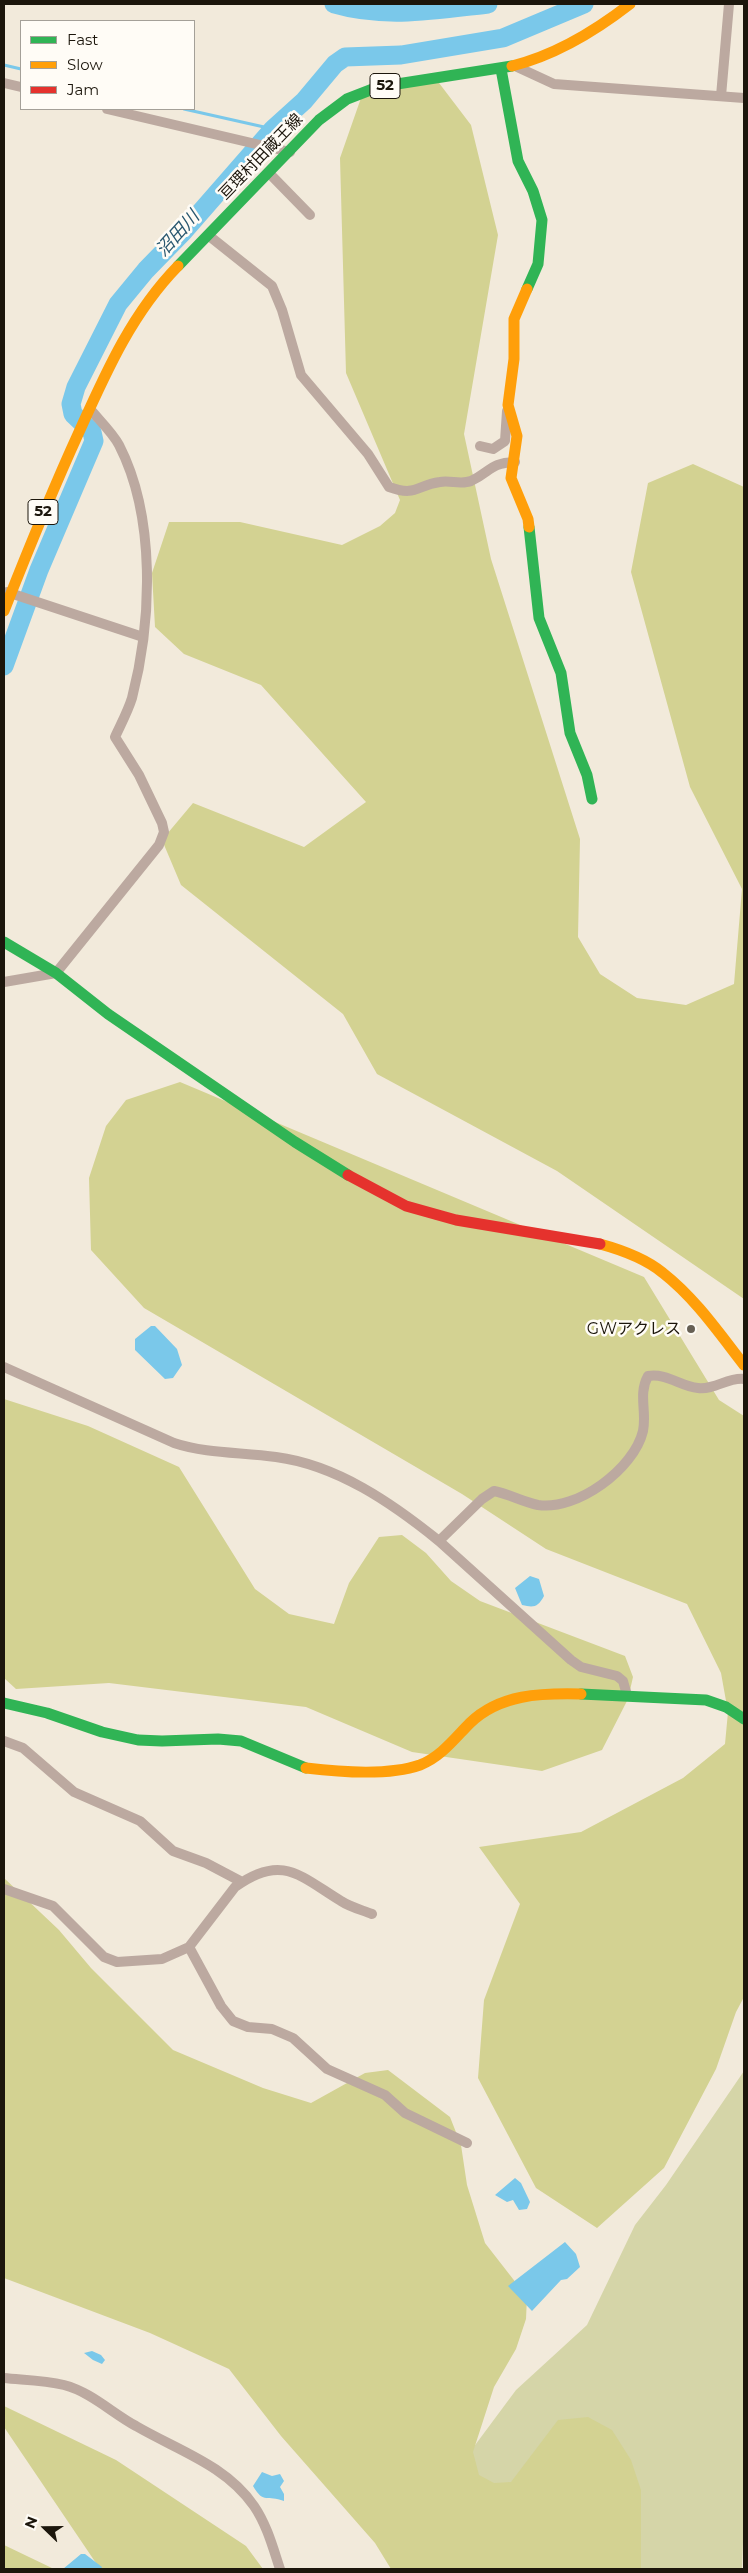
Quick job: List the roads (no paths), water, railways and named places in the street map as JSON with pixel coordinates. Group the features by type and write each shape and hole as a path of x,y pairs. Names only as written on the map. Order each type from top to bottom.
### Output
{"street":[{"name":"亘理村田蔵王線","path":"4,612 7,592 113,358 131,325 162,284 208,234 320,120 340,104 357,94 381,87 515,66 565,47 588,34 630,4"},
{"path":"721,96 729,4"},
{"path":"515,66 554,84 744,98"},
{"path":"480,446 493,449 505,441 514,359 514,319 538,264 542,220 533,191 518,160 501,68"},
{"path":"4,83 20,87"},
{"path":"112,110 290,152"},
{"path":"269,173 310,215"},
{"path":"208,234 272,286 301,375 368,454 388,487 407,492 442,481 469,482 491,466 500,462 516,462"},
{"path":"508,404 517,436 516,462 511,478 528,520 539,618 561,673 570,734 586,775 592,800"},
{"path":"4,982 56,973 160,845 164,832 162,823 139,775 115,737 132,700 143,637 146,602 145,547 140,499 118,442 88,413"},
{"path":"7,592 143,637"},
{"path":"4,942 56,973 108,1014 251,1113 353,1178 406,1206 456,1220 589,1240 627,1252 662,1272 696,1305 744,1365"},
{"path":"4,1367 189,1448 276,1457 309,1463 356,1484 439,1541 571,1660 581,1667 617,1676 623,1681 627,1695"},
{"path":"439,1541 482,1498 494,1491 537,1505 556,1505 598,1488 625,1465 636,1450 643,1430 642,1395 643,1385 648,1376 659,1374 697,1388 711,1388 735,1378 744,1379"},
{"path":"4,1703 122,1737 152,1741 210,1738 242,1741 297,1765 309,1768 373,1770 408,1768 424,1763 441,1753 490,1706 506,1699 538,1695 627,1695 706,1700 737,1713 744,1719"},
{"path":"4,1741 23,1748 74,1792 140,1821 173,1851 206,1863 242,1882"},
{"path":"4,1888 54,1906 104,1957 116,1962 162,1959 189,1947 216,1909 242,1882 272,1870 286,1868 312,1881 342,1902 372,1914"},
{"path":"189,1947 221,2006 234,2021 248,2027 272,2029 293,2038 326,2069 385,2095 405,2113 467,2144"},
{"path":"4,2378 37,2380 65,2386 92,2397 136,2426 196,2456 218,2471 240,2490 254,2507 268,2533 280,2569"}],"water":[{"path":"151,1326 155,1326 177,1349 182,1365 173,1378 165,1379 135,1350 135,1339"},
{"path":"530,1576 539,1579 544,1596 538,1604 533,1606 522,1605 515,1588"},
{"path":"515,2178 521,2183 530,2202 527,2209 519,2210 513,2200 507,2202 495,2195"},
{"path":"565,2242 576,2254 580,2267 567,2279 561,2280 532,2311 508,2286"},
{"path":"92,2351 101,2355 105,2360 102,2364 84,2353"},
{"path":"262,2472 272,2476 280,2474 284,2481 280,2487 284,2494 284,2501 263,2497 257,2492 253,2486"},
{"path":"81,2554 85,2554 102,2567 101,2569 63,2569"}],"waterway":[{"path":"334,4 353,9 391,12 430,11 488,4"},
{"name":"沼田川","path":"4,666 39,570 94,441 92,432 73,414 71,404 76,387 118,304 146,270 184,231 273,129 304,101 335,64 345,57 401,55 503,38 584,4"},
{"path":"4,65 20,69"},
{"path":"188,110 273,129"}],"place":[{"name":"GWアクレス","path":"691,1329"}]}
